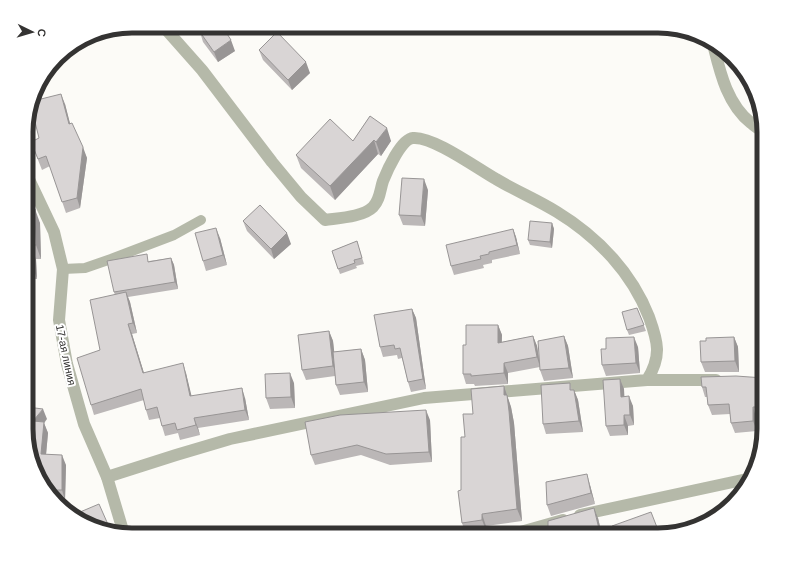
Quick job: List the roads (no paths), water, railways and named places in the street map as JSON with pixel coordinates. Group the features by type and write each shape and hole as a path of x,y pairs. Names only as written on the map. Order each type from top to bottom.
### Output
{"street":[{"path":"169,33 202,70 272,162 301,197 325,220 350,218 373,207 379,198 383,182 400,148 405,140 413,138 432,142 557,212 608,252 628,276 642,300 658,340 654,369 647,380"},
{"path":"715,51 728,94 742,116 757,126"},
{"name":"17-ая линия","path":"33,188 54,232 63,269 59,320 67,364 84,424 107,478 122,527"},
{"path":"107,478 230,439 424,398 647,380 728,380"},
{"path":"535,528 592,512 743,480"}],"lane":[{"path":"63,269 85,268 111,259 174,235 201,220"}]}
